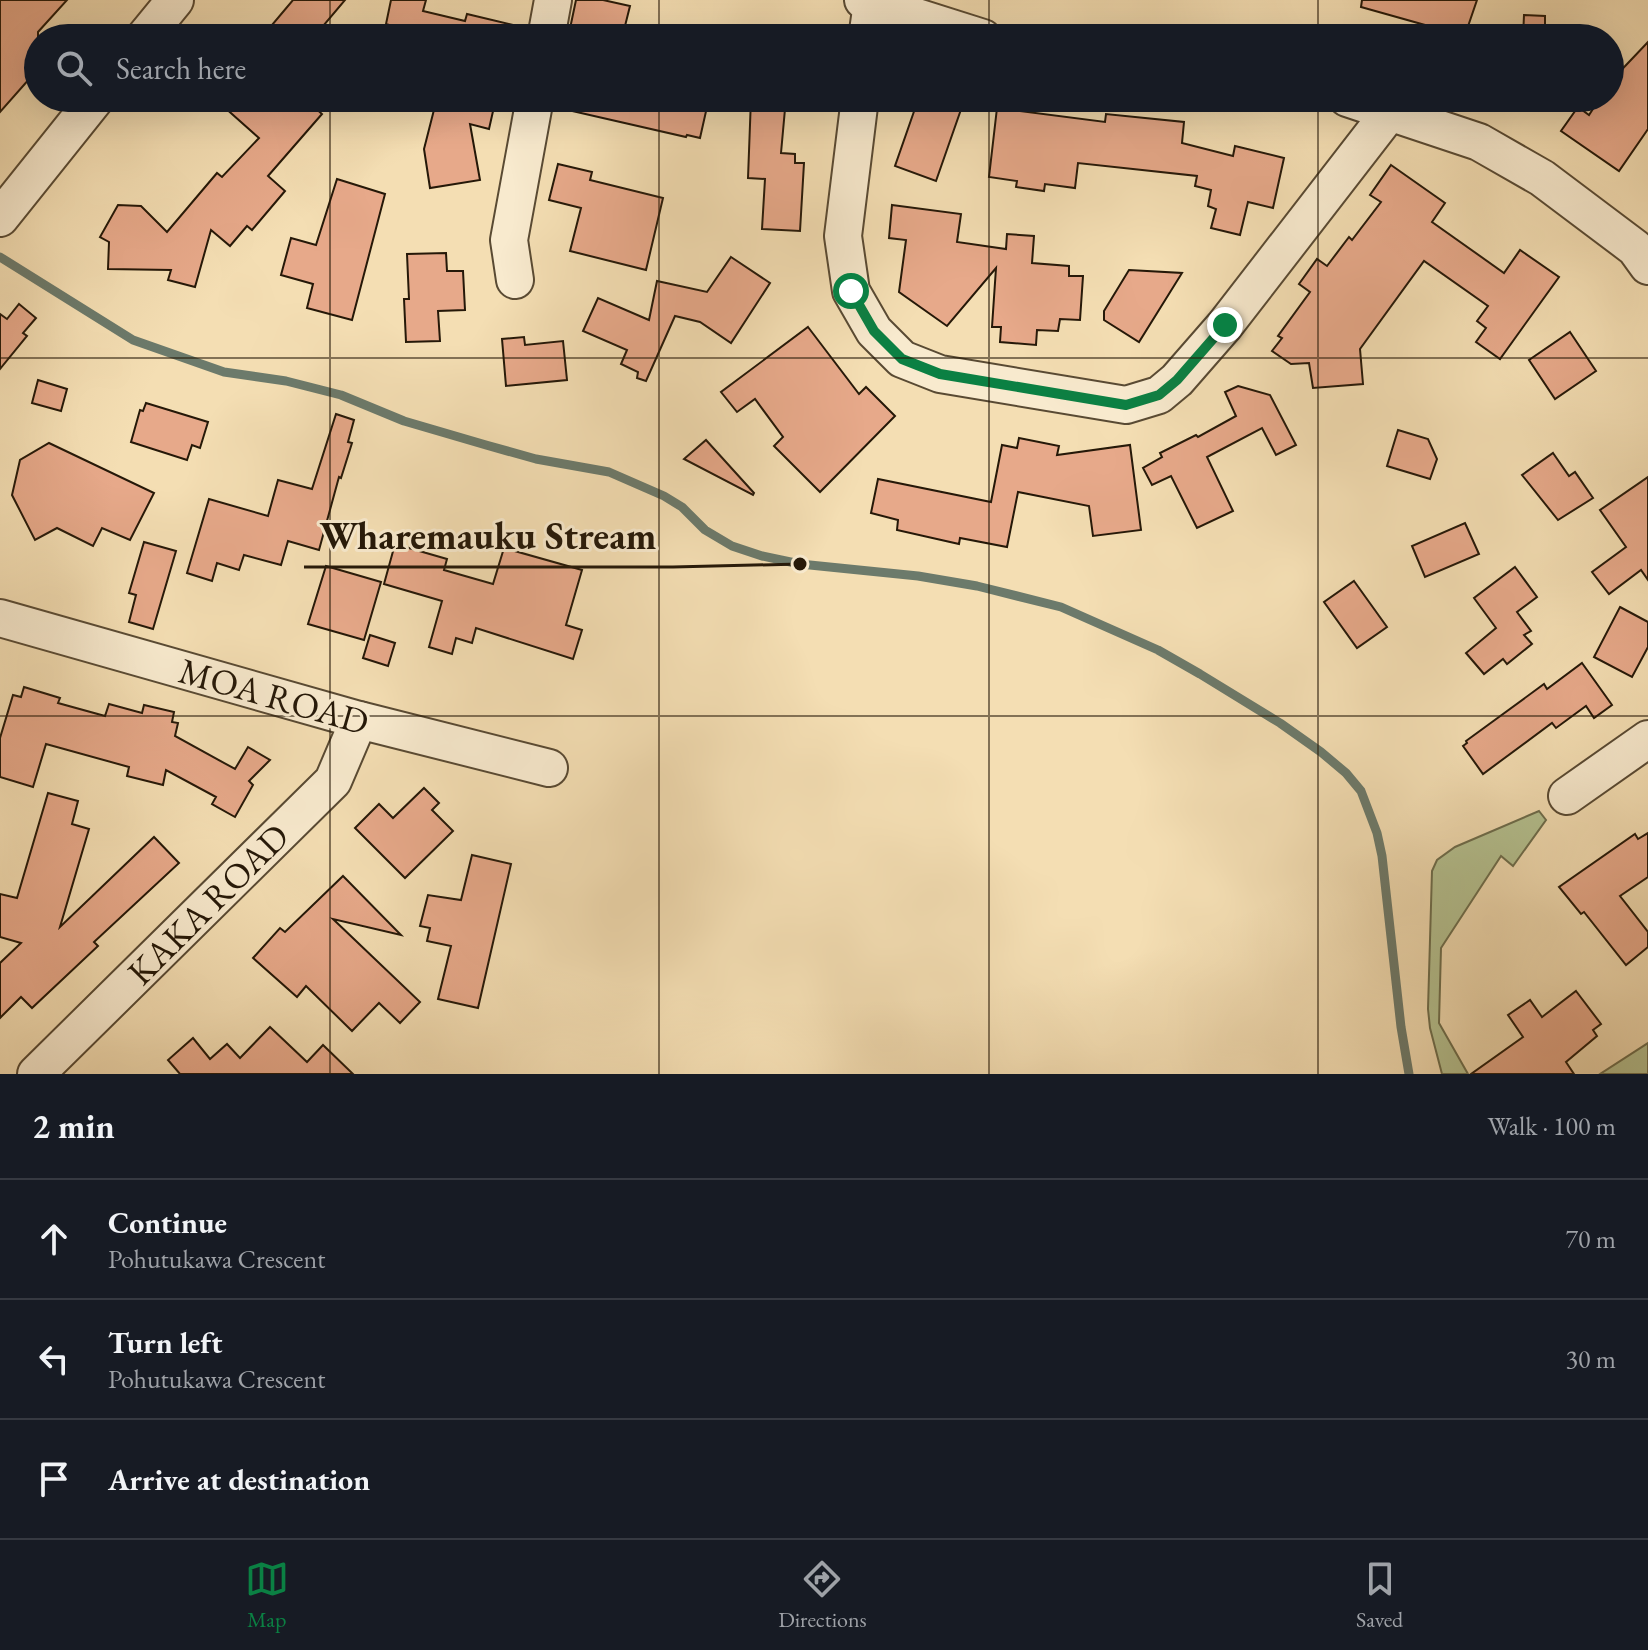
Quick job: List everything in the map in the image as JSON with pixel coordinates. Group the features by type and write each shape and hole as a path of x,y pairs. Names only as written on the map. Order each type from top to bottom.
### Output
{"street":[{"path":"155,24 175,0"},
{"path":"549,24 553,0"},
{"path":"867,14 915,24"},
{"path":"0,218 85,112"},
{"path":"515,280 509,240 532,112"},
{"path":"858,112 843,236 851,291 874,331 902,359 940,374 1126,405 1159,395 1177,380 1225,325 1389,113 1479,142 1542,178 1644,248"},
{"name":"MOA ROAD","path":"0,618 359,720 549,768"},
{"name":"KAKA ROAD","path":"36,1074 333,781 359,720"},
{"path":"1567,796 1648,739"}],"green space":[{"path":"1539,811 1546,820 1513,866 1501,856 1441,948 1439,1023 1468,1074 1442,1074 1428,1009 1432,871 1437,860 1455,847"},
{"path":"1648,1043 1648,1074 1600,1074"}],"building":[{"path":"0,0 67,0 45,24 24,24 24,85 0,112"},
{"path":"293,0 345,0 325,24 273,24"},
{"path":"391,0 426,0 423,11 465,21 467,14 509,24 386,24"},
{"path":"576,0 603,0 630,6 626,24 571,24"},
{"path":"1362,0 1477,0 1469,24 1421,24 1361,7"},
{"path":"1524,15 1545,16 1545,24 1524,24"},
{"path":"1648,42 1648,129 1619,171 1561,131 1574,112 1589,115 1591,112 1624,112 1624,67"},
{"path":"230,112 322,114 268,176 285,191 252,230 247,226 230,246 211,230 195,287 168,280 171,270 108,269 109,242 100,237 118,205 141,206 167,232 217,173 222,177 259,138"},
{"path":"433,112 493,112 489,129 470,124 480,180 430,188 424,149"},
{"path":"577,112 706,112 700,138"},
{"path":"750,112 785,112 781,153 795,154 795,163 804,163 800,231 762,229 765,179 748,178"},
{"path":"914,112 960,112 936,181 895,166"},
{"path":"997,112 1028,112 1105,122 1106,114 1184,122 1182,143 1233,156 1235,146 1284,158 1273,208 1248,202 1240,235 1211,228 1216,209 1208,206 1211,190 1195,186 1197,176 1078,163 1075,188 1045,184 1044,191 1016,187 1017,181 989,177"},
{"path":"558,164 592,172 590,180 663,198 646,270 570,251 581,208 549,200"},
{"path":"1391,165 1445,203 1432,222 1504,273 1520,250 1559,277 1500,359 1476,342 1486,328 1477,321 1488,306 1424,261 1360,349 1363,384 1313,388 1309,363 1291,364 1272,351 1282,338 1278,336 1310,292 1299,284 1317,259 1327,266 1349,237 1352,240 1381,202 1370,195"},
{"path":"337,179 385,194 352,320 307,308 313,284 281,275 291,238 316,245"},
{"path":"892,205 961,214 957,242 1006,249 1007,234 1034,236 1032,263 1069,266 1069,276 1083,276 1080,320 1060,319 1058,331 1037,330 1036,345 1000,342 1001,327 992,327 996,268 947,326 899,292 906,240 889,238"},
{"path":"446,253 447,271 463,271 465,310 438,311 440,341 406,342 404,299 409,299 407,254"},
{"path":"731,257 770,283 731,343 700,322 675,316 646,381 637,378 638,372 621,364 627,350 583,331 598,298 649,320 657,281 707,292"},
{"path":"1129,270 1182,273 1139,342 1104,320 1104,311"},
{"path":"19,304 36,318 23,333 27,336 0,369 0,314 7,319"},
{"path":"808,327 859,394 866,387 895,416 820,492 774,446 783,437 755,399 737,412 721,392"},
{"path":"1570,332 1596,371 1555,399 1529,360"},
{"path":"524,337 525,345 563,341 567,380 506,386 502,339"},
{"path":"38,380 67,389 61,411 32,403"},
{"path":"1238,386 1270,395 1296,445 1276,455 1262,428 1207,457 1233,511 1197,528 1171,476 1152,485 1143,468 1162,457 1160,453 1236,416 1225,392"},
{"path":"146,403 208,422 200,448 192,445 187,460 131,442 140,410 143,411"},
{"path":"336,414 354,420 348,442 352,443 339,477 319,550 288,541 281,565 244,555 239,570 217,563 212,581 187,573 209,499 268,516 278,480 312,489"},
{"path":"1398,430 1428,439 1437,459 1430,479 1387,466"},
{"path":"1019,438 1059,446 1057,455 1130,445 1141,530 1093,536 1089,506 1018,492 1007,547 960,538 959,544 897,530 898,520 871,513 878,479 991,502 1002,445 1017,448"},
{"path":"706,440 754,493 753,495 684,459"},
{"path":"49,443 154,493 130,540 102,528 93,546 57,528 35,540 12,495 20,460"},
{"path":"1553,453 1569,476 1575,472 1593,498 1558,520 1522,475"},
{"path":"1648,477 1648,580 1641,570 1609,594 1592,572 1626,547 1600,510"},
{"path":"1465,523 1479,554 1425,577 1412,546"},
{"path":"144,542 176,551 153,629 129,622 136,595 129,593"},
{"path":"395,544 447,559 444,570 493,584 504,548 582,570 566,625 582,630 573,659 476,628 472,643 456,638 452,654 429,647 442,601 384,584"},
{"path":"326,566 381,582 364,640 308,624"},
{"path":"1515,567 1537,597 1517,612 1531,631 1524,635 1532,644 1507,664 1503,659 1484,674 1466,653 1496,628 1474,598"},
{"path":"1354,581 1387,627 1357,648 1324,602"},
{"path":"1620,607 1648,622 1648,647 1632,677 1594,657"},
{"path":"370,635 395,643 388,666 363,658"},
{"path":"1582,663 1612,705 1594,718 1586,706 1556,728 1552,723 1483,774 1463,746 1466,741 1544,684 1547,689"},
{"path":"24,687 60,698 58,703 105,716 109,704 142,713 144,705 174,712 172,722 178,723 175,736 235,769 248,747 270,760 249,781 253,785 235,817 212,804 216,797 166,770 163,785 127,776 129,767 46,744 33,787 0,777 0,738 13,695 21,697"},
{"path":"424,788 439,803 432,810 453,831 405,878 355,828 379,804 393,818"},
{"path":"48,793 78,801 72,824 89,829 60,927 154,837 179,863 94,942 98,946 32,1008 21,997 0,1018 0,963 21,943 0,937 0,894 17,898"},
{"path":"1648,833 1648,877 1620,896 1648,932 1648,947 1626,965 1584,912 1581,914 1559,887 1635,834 1638,839"},
{"path":"472,855 511,864 478,1008 438,999 451,946 427,941 430,928 420,926 428,895 461,900"},
{"path":"343,876 401,935 333,919 420,1002 400,1023 379,1003 352,1031 306,986 297,997 253,958 280,928 285,932"},
{"path":"1576,991 1601,1024 1593,1030 1597,1036 1566,1062 1574,1074 1471,1074 1523,1037 1508,1015 1530,1000 1542,1017"},
{"path":"270,1027 307,1062 323,1045 353,1074 180,1074 168,1060 193,1038 210,1059 227,1044 240,1058"}],"waterway":[{"path":"0,257 133,340 224,372 286,381 341,395 404,421 486,445 536,459 609,472 664,496 682,507 705,530 732,546 762,556 800,564 918,576 977,586 1061,607 1158,650 1200,674 1321,752 1346,773 1361,791 1382,856 1409,1074"}],"place":[{"name":"Wharemauku Stream","path":"800,564"}],"route":[{"path":"851,291 874,331 902,359 940,374 1126,405 1159,395 1177,380 1225,325"}]}
